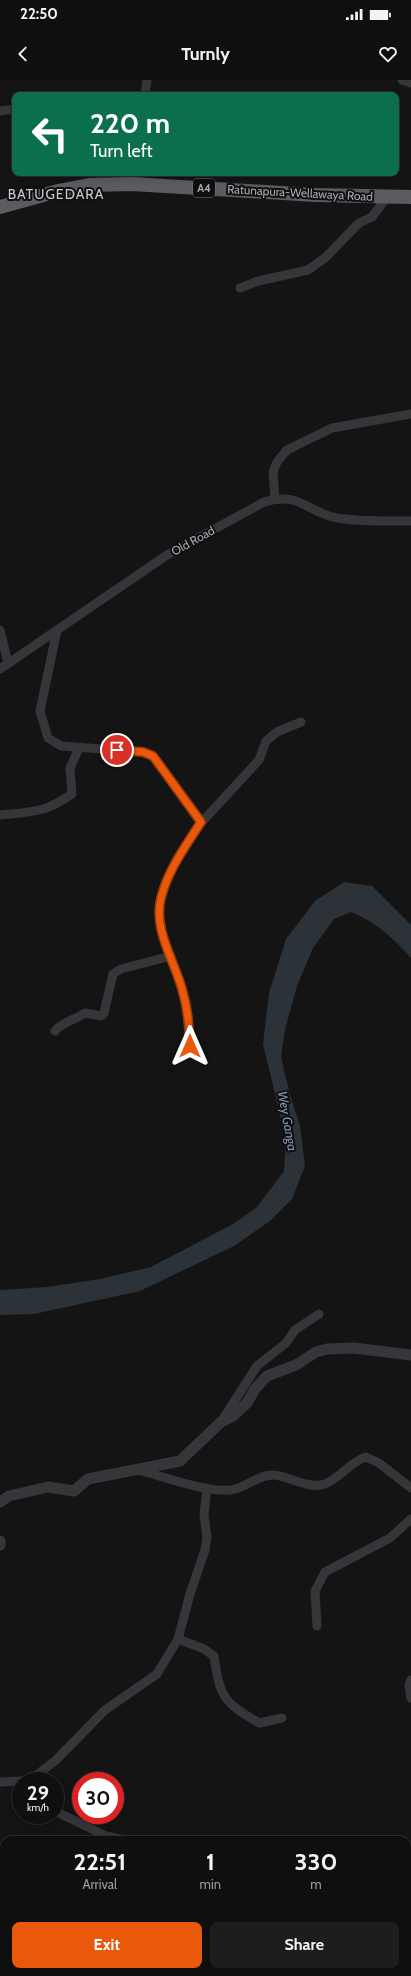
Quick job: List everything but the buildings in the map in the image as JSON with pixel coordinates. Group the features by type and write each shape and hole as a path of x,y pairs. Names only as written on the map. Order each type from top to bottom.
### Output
{"highway":[{"name":"Ratunapura-Wellawaya Road","path":"0,207 58,191 133,178 316,195 411,197"}],"street":[{"path":"145,92 147,80"},
{"path":"402,80 411,83"},
{"path":"0,110 12,109"},
{"path":"240,288 258,281 308,270 326,257 359,223 372,217 387,197"},
{"path":"275,499 273,472 277,462 287,450 332,428 411,414"},
{"name":"Old Road","path":"0,669 167,555 264,502 288,498 335,517 364,521 411,521"},
{"path":"0,630 8,663"},
{"path":"57,630 40,710 48,738 61,746 143,752 153,756 201,822"},
{"path":"190,1046 189,1021 182,988 160,926 160,899 174,864 201,822 259,760 266,741 277,732 301,722"},
{"path":"0,815 36,812 55,806 72,794 70,768 79,748"},
{"path":"55,1031 60,1024 75,1020 85,1014 101,1016 104,1013 113,974 121,969 171,956"},
{"path":"0,1502 9,1496 48,1487 74,1491 88,1478 138,1470 180,1461 221,1422 257,1366 286,1344 295,1330 319,1314"},
{"path":"221,1422 233,1416 267,1376 296,1365 316,1352 327,1349 354,1348 411,1355"},
{"path":"138,1470 207,1488 232,1490 268,1475 277,1475 305,1484 325,1484 359,1459 366,1457 380,1463 411,1488"},
{"path":"42,1772 56,1760 105,1710 157,1674 178,1639 190,1594 205,1550 207,1537 204,1515 207,1488"},
{"path":"317,1626 315,1591 325,1572 390,1538 411,1519"},
{"path":"0,1541 0,1546"},
{"path":"178,1639 204,1649 214,1656 220,1688 237,1710 259,1723 282,1718"},
{"path":"411,1680 409,1685 411,1698"},
{"path":"0,1782 12,1781"},
{"path":"64,1815 106,1836"}],"water":[{"name":"Wey Ganga","path":"344,882 372,886 411,925 411,958 384,931 351,912 334,919 313,948 297,986 285,1030 281,1057 290,1095 300,1126 305,1166 292,1199 270,1221 234,1246 140,1291 34,1314 0,1315 0,1290 47,1287 100,1279 151,1267 233,1224 257,1207 284,1171 286,1139 263,1044 269,993 286,939 315,901"}],"district":[{"name":"BATUGEDARA","path":"56,194"}],"route":[{"path":"117,750 143,752 153,756 201,822 174,864 160,899 160,926 182,988 189,1021 190,1046"}]}
